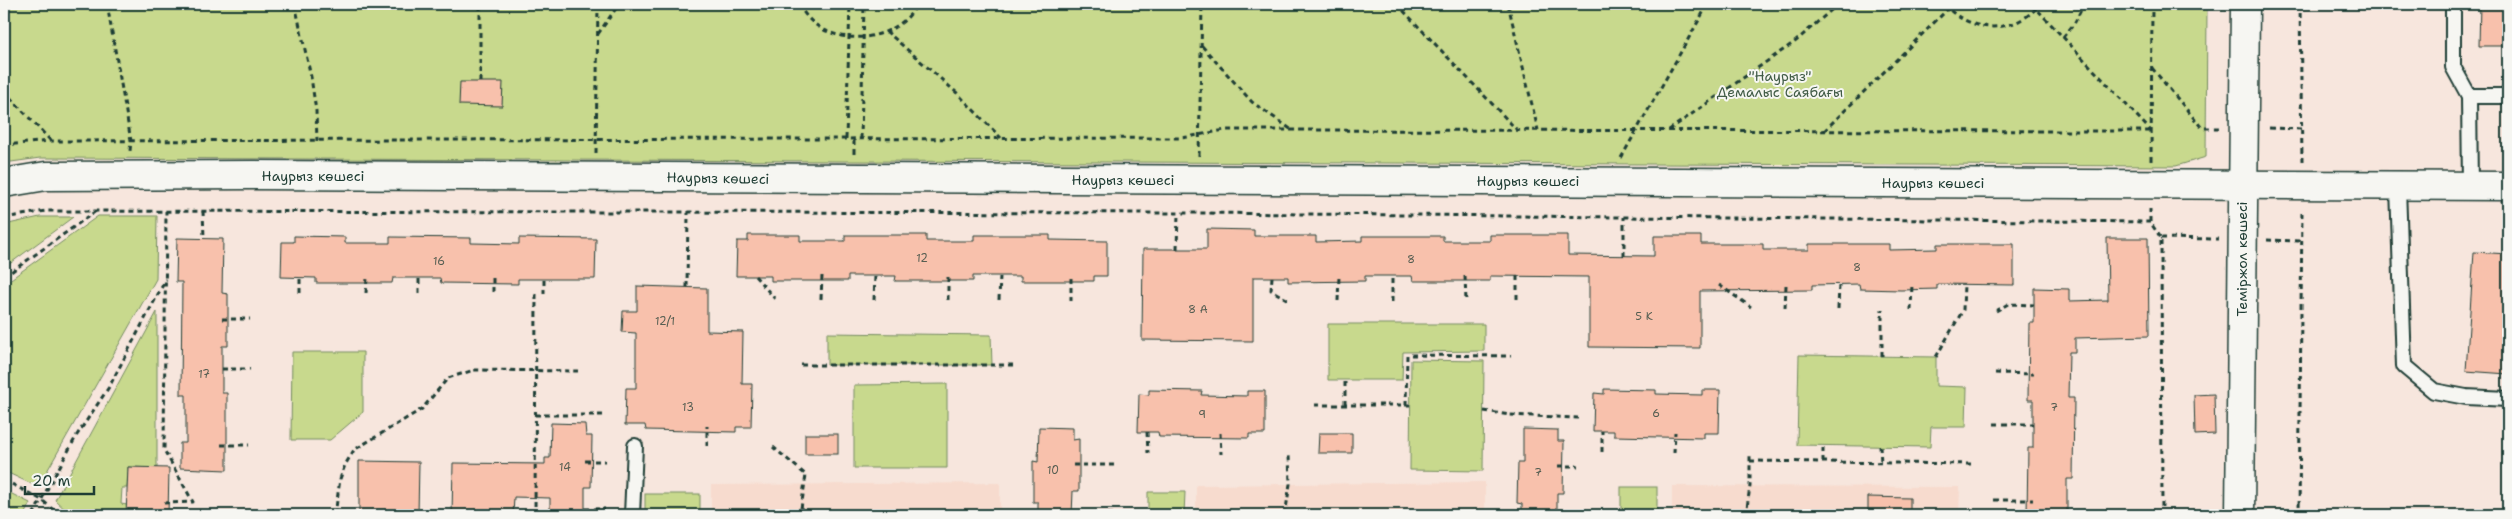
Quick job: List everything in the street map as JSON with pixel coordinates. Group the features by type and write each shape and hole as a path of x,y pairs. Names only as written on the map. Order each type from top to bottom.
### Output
{"street":[{"name":"Теміржол көшесі","path":"2240,515 2245,4"},
{"name":"Наурыз көшесі","path":"4,183 46,176 130,176 2508,186"}],"lane":[{"path":"2454,4 2454,67 2470,96 2470,186"},
{"path":"2470,96 2508,96"},
{"path":"2398,187 2404,366 2434,391 2466,397 2508,399"},
{"path":"632,515 634,446"}],"path":[{"path":"107,4 131,141 130,211"},
{"path":"295,4 311,77 316,112 317,141"},
{"path":"426,7 430,4"},
{"path":"480,4 480,82"},
{"path":"595,213 598,4"},
{"path":"598,35 619,4"},
{"path":"799,4 816,24 835,34 849,37 878,36 898,26 914,11 917,4"},
{"path":"846,139 850,4"},
{"path":"861,139 864,4"},
{"path":"1198,213 1202,4"},
{"path":"1397,4 1518,130"},
{"path":"1508,4 1538,130"},
{"path":"1606,182 1638,131 1708,4"},
{"path":"1668,131 1796,41 1838,4"},
{"path":"1944,4 1961,19 1982,27 2003,27 2024,20 2040,4"},
{"path":"1824,131 1953,4"},
{"path":"2032,4 2152,132"},
{"path":"2063,37 2074,24 2084,4"},
{"path":"2152,4 2150,222 2161,238 2162,515"},
{"path":"2299,515 2302,186 2300,4"},
{"path":"886,32 957,93 1001,139"},
{"path":"1201,46 1252,102 1293,130"},
{"path":"4,90 51,141"},
{"path":"4,145 51,141 1182,138 1225,130 2152,132"},
{"path":"4,218 46,211 204,211 1198,213 2150,222"},
{"path":"4,278 96,211"},
{"path":"164,503 193,502 164,450 166,211"},
{"path":"204,211 204,238"},
{"path":"687,287 688,213"},
{"path":"1177,249 1178,213"},
{"path":"1624,217 1624,256"},
{"path":"755,276 775,299"},
{"path":"822,276 822,299"},
{"path":"874,300 875,276"},
{"path":"948,276 948,300"},
{"path":"999,300 1000,276"},
{"path":"1071,276 1071,301"},
{"path":"1338,301 1339,276"},
{"path":"1392,276 1392,302"},
{"path":"1465,276 1466,302"},
{"path":"1517,276 1517,303"},
{"path":"1272,277 1271,290 1290,301"},
{"path":"300,278 300,293"},
{"path":"366,293 367,278"},
{"path":"419,278 419,293"},
{"path":"492,278 493,294"},
{"path":"33,515 77,435 109,387 166,279"},
{"path":"544,279 544,294"},
{"path":"1910,310 1912,284"},
{"path":"1936,357 1963,310 1964,284"},
{"path":"1719,285 1751,307"},
{"path":"1785,308 1786,285"},
{"path":"1838,309 1839,285"},
{"path":"534,515 536,294"},
{"path":"1996,311 2008,304 2034,305"},
{"path":"1882,309 1882,356"},
{"path":"222,319 250,319"},
{"path":"1406,405 1407,355 1511,356"},
{"path":"801,365 1016,365"},
{"path":"222,369 250,370"},
{"path":"335,515 340,479 345,465 354,450 422,409 448,378 474,370 578,371"},
{"path":"1995,373 2034,374"},
{"path":"1345,380 1345,405"},
{"path":"1315,405 1411,405"},
{"path":"1484,411 1510,415 1578,418"},
{"path":"535,415 606,416"},
{"path":"1994,424 2033,424"},
{"path":"707,426 707,446"},
{"path":"1602,431 1602,452"},
{"path":"1147,432 1148,453"},
{"path":"1674,453 1675,432"},
{"path":"1220,433 1221,454"},
{"path":"221,445 249,445"},
{"path":"1823,445 1823,462"},
{"path":"1880,446 1881,463"},
{"path":"772,447 806,475 800,515"},
{"path":"1746,515 1750,454"},
{"path":"1285,515 1290,484 1289,455"},
{"path":"585,461 605,461"},
{"path":"1750,461 1972,464"},
{"path":"1073,465 1116,465"},
{"path":"1558,466 1578,466"},
{"path":"4,480 42,500 59,515"},
{"path":"1994,500 2033,500"},
{"path":"585,509 605,509"},
{"path":"1072,513 1116,514"},
{"path":"1557,514 1578,514"}],"shaded area":[{"path":"1485,482 1485,515 1196,515 1196,485"},
{"path":"1000,483 1000,515 711,515 711,485"},
{"path":"1672,486 1960,487 1959,515 1672,515"}],"green space":[{"name":"\"Наурыз\" Демалыс Саябағы","path":"4,4 2207,4 2206,157 2176,166 40,158 4,163"},
{"path":"98,216 157,216 156,279 38,487 4,471 4,284"},
{"path":"40,217 73,217 4,268 4,225"},
{"path":"157,312 157,468 128,467 127,488 122,488 121,504 127,505 126,515 71,515 55,500"},
{"path":"1328,324 1484,324 1484,351 1403,352 1402,380 1328,380"},
{"path":"827,333 991,335 992,365 827,365"},
{"path":"292,352 363,352 363,412 330,440 291,440"},
{"path":"1799,355 1936,357 1936,386 1967,387 1966,427 1931,427 1930,447 1797,445"},
{"path":"1411,360 1484,361 1483,471 1410,470"},
{"path":"947,384 947,468 854,468 854,385"},
{"path":"1621,487 1657,487 1657,515 1621,515"},
{"path":"4,490 30,503 24,515 4,515"},
{"path":"1148,492 1185,492 1184,515 1148,515"},
{"path":"645,494 700,494 700,515 645,515"}],"building":[{"path":"2480,4 2508,4 2508,46 2479,46"},
{"path":"460,82 503,82 502,106 459,105"},
{"path":"1207,229 1254,230 1254,236 1316,236 1316,242 1362,241 1362,236 1443,236 1443,241 1490,241 1490,235 1568,235 1568,255 1654,256 1654,236 1701,236 1701,244 1763,244 1763,250 1809,250 1809,244 1889,244 1889,250 1937,249 1937,244 2014,244 2014,285 1937,284 1937,289 1901,290 1860,289 1859,284 1812,285 1812,290 1700,291 1700,348 1589,347 1589,277 1490,276 1490,281 1413,281 1412,276 1365,276 1365,281 1288,282 1288,277 1253,277 1253,341 1142,340 1143,249 1207,249"},
{"path":"748,235 800,235 800,241 845,241 845,235 926,235 926,241 974,241 974,235 1050,235 1050,240 1107,241 1107,276 1094,276 1094,281 1021,281 1021,276 973,276 973,281 895,281 896,276 848,276 848,281 771,281 771,276 736,276 737,241 748,241"},
{"path":"294,236 345,237 345,243 390,243 390,237 471,238 471,243 519,244 519,238 596,239 595,279 518,279 518,284 441,283 440,278 393,278 392,283 316,283 316,278 281,277 282,242 294,242"},
{"path":"177,238 223,239 222,293 228,294 228,346 222,346 222,393 227,393 227,470 180,468 180,443 186,443 186,395 181,395 182,282 176,282"},
{"path":"2107,238 2148,238 2149,336 2075,338 2075,352 2069,352 2068,398 2074,398 2073,479 2067,479 2067,515 2027,515 2028,448 2033,448 2033,400 2028,400 2029,323 2034,323 2034,288 2069,289 2069,301 2108,300"},
{"path":"2474,252 2508,254 2508,374 2466,371"},
{"path":"637,286 707,288 707,331 743,332 742,384 752,384 751,427 736,427 736,432 646,430 645,425 625,425 626,388 636,388 636,333 622,332 623,311 637,311"},
{"path":"1604,389 1656,390 1656,394 1702,395 1702,390 1720,390 1719,433 1704,433 1704,438 1614,436 1614,431 1593,431 1594,393 1604,394"},
{"path":"1149,390 1202,391 1201,395 1247,396 1247,391 1265,391 1265,434 1249,434 1249,438 1159,437 1158,432 1138,432 1139,394 1149,395"},
{"path":"2214,394 2215,434 2195,435 2194,395"},
{"path":"551,423 585,424 586,436 592,436 591,487 585,487 585,515 550,515 550,498 514,497 513,515 452,515 453,463 545,464 545,458 550,458"},
{"path":"1039,427 1073,428 1073,440 1079,439 1079,491 1073,491 1072,515 1038,515 1038,502 1033,502 1033,461 1038,462"},
{"path":"1523,429 1558,430 1558,441 1564,441 1563,493 1557,493 1557,515 1522,515 1522,504 1517,503 1518,463 1523,463"},
{"path":"1319,433 1352,433 1352,453 1318,453"},
{"path":"805,434 838,434 838,454 805,454"},
{"path":"359,461 419,462 418,515 359,515"},
{"path":"128,467 169,468 168,515 126,515"},
{"path":"1868,497 1910,498 1910,515 1868,515"}]}
